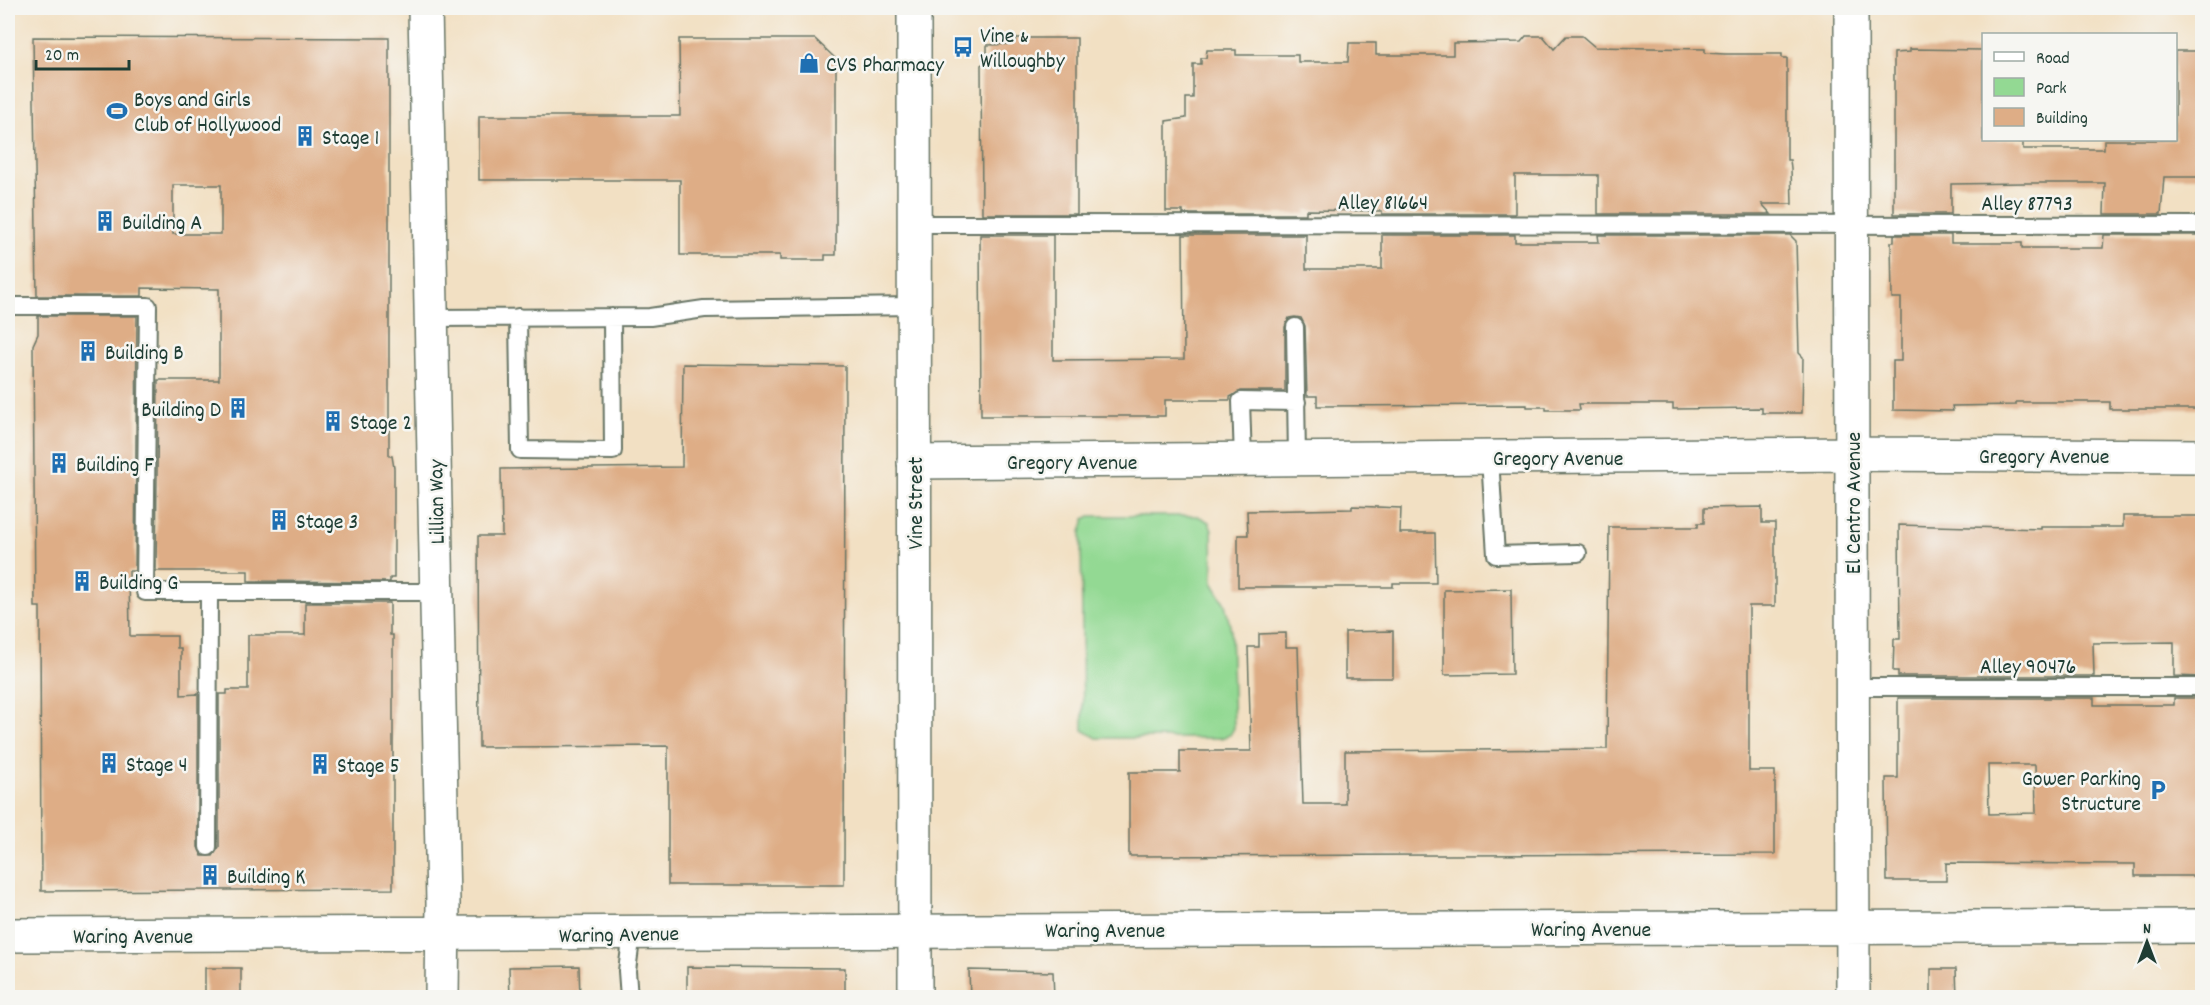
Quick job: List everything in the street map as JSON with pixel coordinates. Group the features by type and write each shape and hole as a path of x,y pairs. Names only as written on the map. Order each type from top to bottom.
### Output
{"street":[{"name":"Lillian Way","path":"425,8 443,935 442,998"},
{"name":"Vine Street","path":"914,8 915,998"},
{"name":"El Centro Avenue","path":"1851,8 1853,998"},
{"name":"Gregory Avenue","path":"914,462 1852,454 2202,456"},
{"name":"Waring Avenue","path":"8,935 2202,926"}],"lane":[{"name":"Alley 81664","path":"914,224 1852,224"},
{"name":"Alley 87793","path":"1852,224 2202,225"},
{"path":"8,306 148,306 146,591 436,591"},
{"path":"431,318 650,317 704,309 914,306"},
{"path":"518,317 520,450 613,451 612,317"},
{"path":"1295,327 1297,459"},
{"path":"1243,460 1241,401 1297,402"},
{"path":"1490,458 1496,555 1578,553"},
{"path":"208,847 209,591"},
{"name":"Alley 90476","path":"1853,687 2202,687"},
{"path":"629,998 627,971 632,933"}],"green space":[{"path":"1090,516 1198,516 1209,522 1212,530 1213,584 1225,604 1231,630 1234,728 1230,735 1221,738 1097,738 1083,730 1081,532 1085,519"}],"building":[{"path":"1526,36 1543,36 1554,49 1566,36 1582,36 1595,47 1705,49 1705,53 1725,54 1782,54 1782,58 1787,58 1787,160 1790,160 1791,168 1792,204 1762,204 1771,214 1598,214 1598,175 1515,175 1515,214 1382,214 1382,211 1306,210 1306,214 1183,214 1183,211 1166,211 1166,121 1186,118 1186,98 1193,98 1193,64 1201,64 1201,58 1206,58 1207,50 1236,50 1236,55 1298,55 1298,62 1348,62 1349,43 1376,43 1376,55 1453,55 1453,43 1521,42"},
{"path":"33,37 389,38 389,456 392,456 394,468 394,578 390,578 390,582 248,581 248,571 156,571 158,380 219,380 219,289 142,288 142,296 37,296","holes":["173,185 221,185 221,234 173,234"]},
{"path":"1017,38 1077,38 1077,214 982,214 981,65 987,61 987,45 1013,44"},
{"path":"679,39 815,39 836,59 836,255 825,255 825,260 780,260 780,255 680,255 680,180 479,180 479,116 680,116"},
{"path":"1910,49 1982,50 1982,141 2023,142 2023,149 2104,149 2104,141 2177,141 2177,51 2202,51 2202,177 2164,177 2161,214 2104,214 2105,183 2024,183 1951,184 1951,214 1894,214 1894,53 1910,52"},
{"path":"980,235 1053,235 1053,360 1184,359 1183,235 1306,235 1306,269 1382,269 1382,235 1515,235 1515,242 1599,242 1598,235 1790,235 1796,241 1799,353 1803,357 1802,413 1762,413 1762,408 1673,409 1673,404 1579,404 1580,410 1546,410 1546,407 1527,407 1527,405 1317,406 1317,396 1307,396 1305,326 1301,318 1295,317 1289,318 1285,327 1285,391 1241,391 1230,397 1230,400 1165,400 1165,416 981,416"},
{"path":"1894,235 1951,235 1951,243 2022,243 2022,248 2103,248 2104,235 2202,235 2202,409 2110,409 2110,402 2016,402 2016,405 1952,406 1953,411 1893,410 1893,361 1901,361 1901,298 1892,298 1891,242 1894,242"},
{"path":"38,316 137,316 135,571 129,571 130,636 177,636 177,648 181,648 181,695 198,694 198,847 202,856 213,856 219,847 219,694 227,694 227,690 248,690 248,635 305,635 305,603 390,603 390,635 393,635 393,889 41,891 40,607 35,607 33,345 38,334"},
{"path":"683,364 845,366 844,885 668,885 668,746 479,747 478,536 502,536 501,469 682,467"},
{"path":"1352,506 1401,508 1400,533 1435,533 1436,583 1393,583 1393,587 1238,587 1238,535 1248,535 1247,511 1352,509"},
{"path":"1762,507 1762,523 1775,523 1775,606 1749,606 1749,771 1775,771 1775,854 1129,856 1129,772 1180,772 1180,751 1251,751 1248,647 1259,647 1259,634 1286,633 1286,647 1298,647 1303,804 1345,804 1345,751 1607,749 1609,527 1698,527 1698,523 1704,523 1704,508"},
{"path":"2123,516 2202,516 2202,677 2174,676 2174,642 2093,643 2094,676 1898,676 1898,671 1893,671 1894,639 1900,639 1899,525 2041,529 2041,527 2123,527"},
{"path":"1511,589 1512,674 1444,675 1444,590"},
{"path":"1393,631 1393,678 1345,678 1345,632"},
{"path":"1898,698 2094,698 2094,705 2174,705 2174,698 2202,698 2202,876 2135,876 2135,864 1946,863 1946,881 1887,881 1886,778 1898,778","holes":["1988,765 2035,765 2036,813 1989,814"]},
{"path":"579,966 580,998 510,998 509,967"},
{"path":"687,967 845,968 845,998 687,998"},
{"path":"205,968 241,968 241,998 205,998"},
{"path":"1931,969 1956,969 1957,998 1931,998"},
{"path":"969,970 1053,972 1054,998 970,998"}],"place":[{"name":"Vine & Willoughby","path":"963,47"},
{"name":"CVS Pharmacy","path":"809,63"},
{"name":"Boys and Girls Club of Hollywood","path":"117,111"},
{"name":"Stage 1","path":"305,136"},
{"name":"Building A","path":"105,221"},
{"name":"Building B","path":"88,351"},
{"name":"Building D","path":"238,408"},
{"name":"Stage 2","path":"333,421"},
{"name":"Building F","path":"59,463"},
{"name":"Stage 3","path":"279,520"},
{"name":"Building G","path":"82,581"},
{"name":"Stage 4","path":"109,763"},
{"name":"Stage 5","path":"320,764"},
{"name":"Gower Parking Structure","path":"2158,790"},
{"name":"Building K","path":"210,875"}]}
